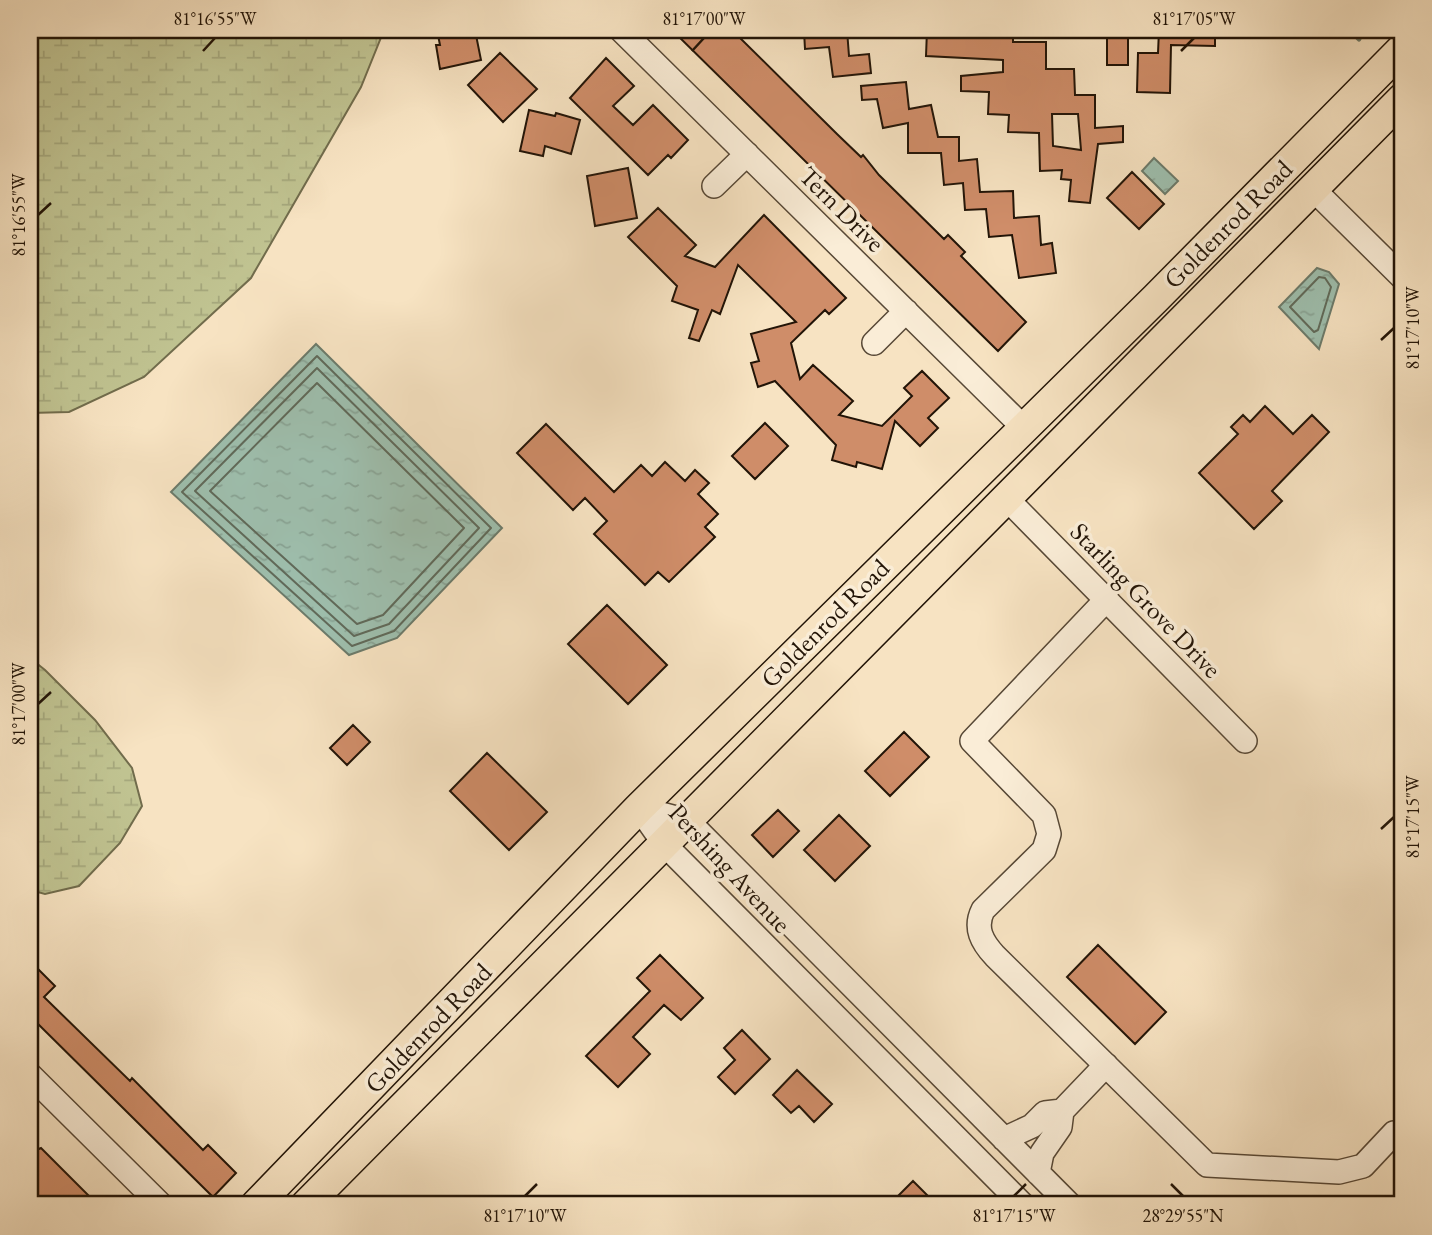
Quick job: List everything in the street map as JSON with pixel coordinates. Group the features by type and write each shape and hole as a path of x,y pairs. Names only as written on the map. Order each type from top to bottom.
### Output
{"main road":[{"name":"Goldenrod Road","path":"256,1205 639,808 1024,428 1402,49"},
{"name":"Goldenrod Road","path":"306,1205 1402,99"},
{"path":"276,1205 416,1064 438,1018"}],"street":[{"name":"Tern Drive","path":"621,30 1024,428"},
{"path":"714,186 747,154"},
{"path":"1281,169 1402,277"},
{"path":"874,344 906,312"},
{"name":"Starling Grove Drive","path":"1007,499 1245,741"},
{"path":"1107,600 972,741 1044,815 1049,826 1044,850 983,910 978,919 981,938 995,956 1207,1165 1339,1172 1363,1166 1394,1133 1402,1141"},
{"name":"Pershing Avenue","path":"639,808 688,821 1070,1205"},
{"name":"Pershing Avenue","path":"639,808 664,845 1023,1205"},
{"path":"1038,1172 1042,1153 1060,1127 1062,1111 1106,1065"},
{"path":"30,1075 161,1205"},
{"path":"1004,1139 1032,1126 1045,1113 1062,1111"}],"green space":[{"path":"30,30 384,30 361,87 251,278 144,377 69,412 30,413"},
{"path":"30,658 95,720 132,768 142,806 120,843 79,886 45,894 30,890"}],"water":[{"path":"1154,158 1178,181 1165,194 1142,171"},
{"path":"1317,268 1329,272 1339,284 1319,349 1279,307"},
{"path":"316,344 502,528 397,638 349,655 171,492"}],"building":[{"path":"437,30 475,30 481,60 440,69 436,45 440,45"},
{"path":"672,30 732,30 861,157 863,155 879,175 944,239 948,235 965,252 961,256 1026,322 998,351"},
{"path":"847,30 849,56 869,54 871,73 833,77 829,47 805,49 804,31"},
{"path":"927,30 1013,30 1013,42 1046,42 1046,69 1074,69 1075,95 1095,95 1095,128 1123,126 1123,142 1098,144 1090,203 1069,201 1071,180 1061,179 1062,170 1040,171 1039,133 1008,132 1009,115 988,114 989,92 961,91 961,76 1003,72 1003,60 926,56","holes":["1052,114 1078,114 1081,150 1053,146"]},
{"path":"1107,30 1128,30 1128,65 1107,65"},
{"path":"1159,30 1215,30 1215,46 1171,45 1170,93 1137,92 1138,53 1158,53"},
{"path":"500,53 537,89 503,122 468,85"},
{"path":"606,58 634,86 613,106 633,125 653,105 688,140 671,158 668,155 648,175 570,98"},
{"path":"906,82 909,109 931,105 938,137 959,137 959,161 977,159 980,192 1013,191 1014,218 1039,216 1041,245 1052,243 1056,273 1019,278 1012,235 989,237 986,209 965,210 963,183 944,185 941,153 908,153 908,123 883,128 877,99 862,100 861,86"},
{"path":"529,110 555,116 556,113 580,120 571,154 545,146 543,156 520,151"},
{"path":"628,168 637,218 595,226 587,176"},
{"path":"1132,172 1164,204 1139,229 1107,198"},
{"path":"658,208 696,245 685,256 715,267 764,215 846,298 829,314 825,310 791,343 800,379 813,365 853,401 839,415 882,426 912,396 904,388 922,371 949,398 928,418 938,428 920,446 895,421 882,469 857,462 856,467 832,460 836,445 775,381 758,387 751,363 759,361 751,334 796,322 738,265 720,314 712,310 699,341 689,338 698,310 672,301 677,286 628,237"},
{"path":"1265,406 1293,434 1312,415 1329,432 1272,491 1282,501 1254,529 1199,473 1238,434 1231,427 1243,415 1250,422"},
{"path":"765,423 788,446 755,479 732,456"},
{"path":"546,424 614,492 641,465 652,476 665,462 685,481 695,470 709,483 698,494 718,514 705,527 715,537 669,582 658,572 645,585 594,534 607,521 585,498 573,510 517,453"},
{"path":"607,605 667,665 628,704 568,644"},
{"path":"353,725 370,742 347,765 330,748"},
{"path":"904,732 929,757 890,796 865,771"},
{"path":"487,753 547,812 509,850 450,791"},
{"path":"778,810 799,831 773,857 752,835"},
{"path":"839,815 870,846 835,881 804,850"},
{"path":"1098,945 1166,1012 1135,1044 1067,977"},
{"path":"660,955 703,998 681,1020 664,1005 633,1037 650,1054 618,1087 586,1056 650,991 637,978"},
{"path":"38,969 55,986 44,997 130,1081 132,1078 203,1150 208,1145 236,1173 213,1197 30,1016 30,977"},
{"path":"742,1030 770,1059 735,1094 718,1077 735,1060 724,1048"},
{"path":"797,1070 832,1104 814,1122 799,1106 791,1113 773,1095"},
{"path":"30,1140 98,1205 45,1205 30,1190"},
{"path":"913,1181 937,1205 889,1205"}],"waterway":[{"path":"1350,30 1359,39"}]}
